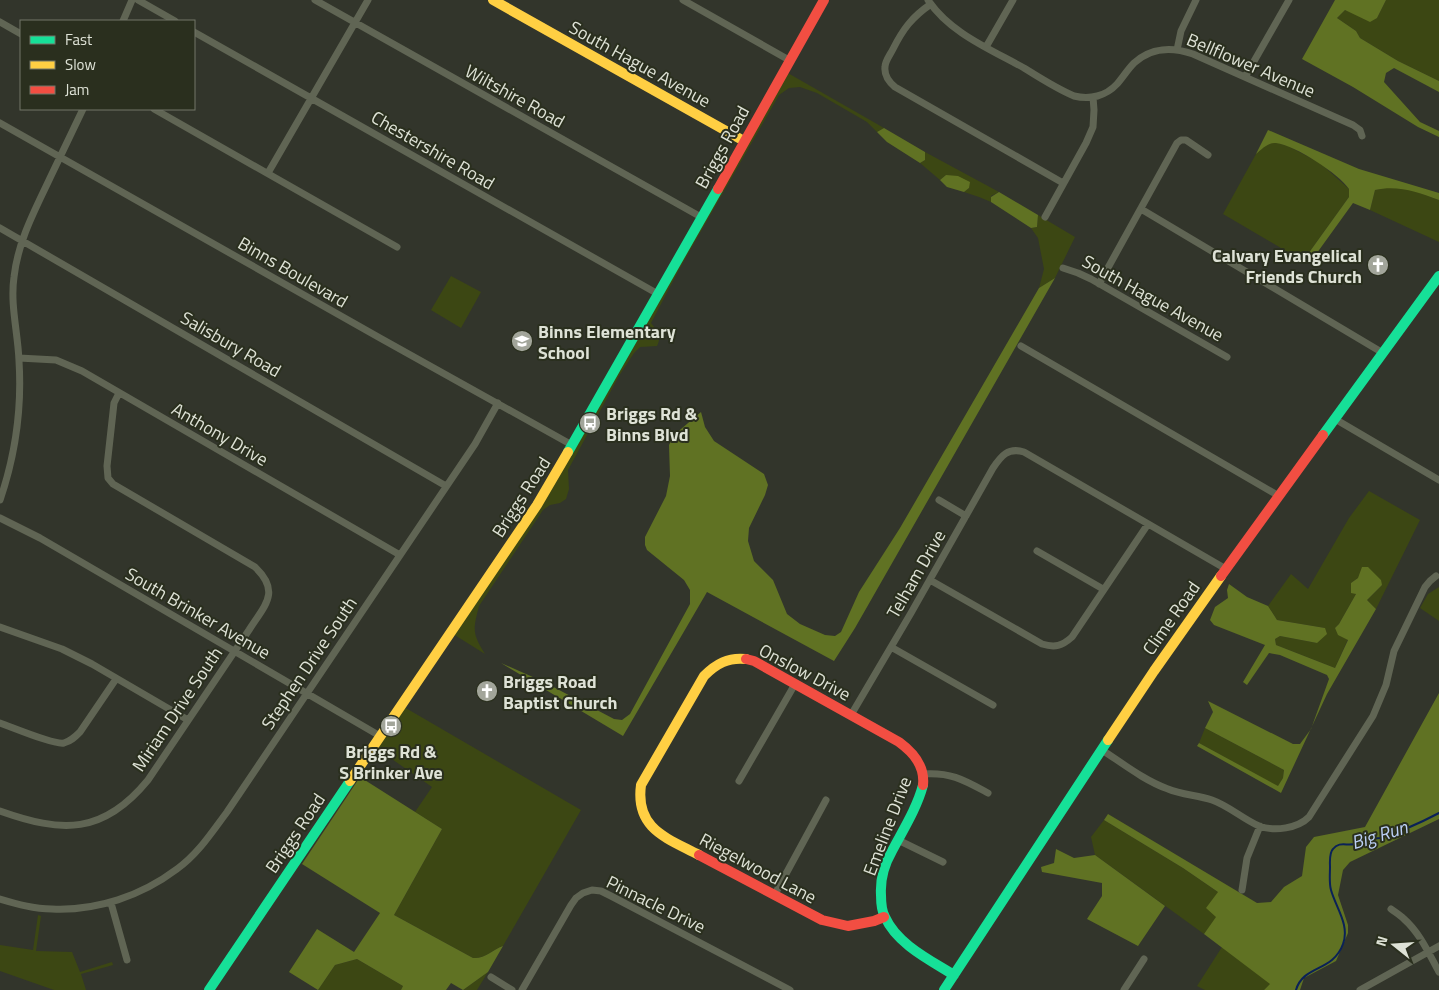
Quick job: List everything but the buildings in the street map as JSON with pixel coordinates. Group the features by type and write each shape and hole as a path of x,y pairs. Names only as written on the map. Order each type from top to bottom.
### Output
{"street":[{"path":"122,20 132,0"},
{"path":"138,0 173,20"},
{"name":"Wiltshire Road","path":"315,0 701,217"},
{"path":"268,174 368,0"},
{"name":"South Hague Avenue","path":"493,0 744,141"},
{"path":"683,0 790,60"},
{"name":"Briggs Road","path":"209,990 537,505 824,0"},
{"path":"986,47 1012,0"},
{"path":"1177,50 1181,31 1196,0"},
{"path":"1245,77 1289,0"},
{"path":"1045,217 1093,127 1093,98 1080,98 1069,94 986,47 952,26 937,12 930,2 909,22 887,60 885,74 889,82 1063,183"},
{"path":"0,22 20,33"},
{"name":"Chestershire Road","path":"195,33 658,294"},
{"name":"Bellflower Avenue","path":"1093,98 1112,89 1142,56 1158,50 1177,50 1193,54 1354,125 1360,130 1362,136"},
{"path":"0,500 15,440 19,398 19,358 13,297 14,278 22,240 83,110"},
{"path":"156,110 397,247"},
{"name":"Binns Boulevard","path":"0,123 572,445"},
{"path":"1099,284 1177,143 1181,140 1186,140 1208,155"},
{"path":"1141,209 1383,353"},
{"name":"Salisbury Road","path":"0,228 446,486"},
{"name":"South Hague Avenue","path":"1063,268 1078,273 1099,284 1227,357"},
{"name":"Clime Road","path":"944,990 1154,671 1439,276"},
{"path":"1021,346 1279,496"},
{"name":"Anthony Drive","path":"19,358 56,360 82,371 400,555"},
{"name":"Miriam Drive South","path":"0,811 27,820 55,826 69,826 103,818 134,797 148,780 235,651 268,598 269,588 265,577 255,567 113,484 108,478 107,466 113,410 119,393"},
{"name":"Stephen Drive South","path":"0,899 21,905 52,909 82,908 111,903 142,891 178,868 204,843 227,812 475,444 498,403"},
{"path":"1335,419 1439,480"},
{"name":"Telham Drive","path":"851,715 1002,455 1010,451 1018,450 1024,452 1148,524"},
{"path":"939,500 966,516"},
{"name":"South Brinker Avenue","path":"0,518 40,538 380,736"},
{"path":"930,580 1042,644 1058,647 1072,637 1148,524 1226,569"},
{"path":"1037,551 1103,590"},
{"path":"1102,750 1154,783 1176,792 1213,800 1260,826 1271,828 1303,823 1310,817 1373,716 1386,685 1394,651 1425,587 1436,576"},
{"path":"0,627 62,649 188,720"},
{"path":"891,647 993,704"},
{"name":"Onslow Drive","path":"639,800 641,785 704,676 717,663 731,658 748,659 759,663 899,742 911,751 919,762 923,774"},
{"path":"0,723 60,744 66,743 74,739 80,732 116,679"},
{"path":"739,781 795,684"},
{"path":"923,774 953,775 988,793"},
{"name":"Emeline Drive","path":"884,917 880,889 881,878 887,861 921,792 924,780 923,774"},
{"name":"Riegelwood Lane","path":"639,800 647,823 659,834 822,920 848,926 884,917"},
{"path":"775,894 826,800"},
{"path":"1242,890 1246,858 1260,826"},
{"path":"898,840 943,862"},
{"name":"Pinnacle Drive","path":"522,990 571,905 583,893 592,890 601,891 611,896 790,990"},
{"path":"111,903 127,960"},
{"path":"1391,909 1404,919 1422,942 1439,972"},
{"path":"884,917 909,946 954,975"},
{"path":"1360,990 1439,946"},
{"path":"1124,990 1144,959"},
{"path":"491,978 512,990"}],"green space":[{"path":"1335,0 1386,0 1377,18 1370,22 1345,10 1337,18 1356,31 1360,38 1398,61 1439,81 1439,92 1394,68 1386,73 1384,82 1420,122 1439,131 1439,137 1418,127 1353,87 1302,59"},
{"path":"1386,0 1439,0 1439,81 1398,61 1360,38 1356,31 1337,18 1345,10 1377,18"},
{"path":"786,72 884,128 877,132 867,122 817,93 800,87 789,88 779,95 681,266 651,323 659,334 657,346 640,347 634,353 619,376 568,470 569,489 566,499 543,510 479,606 475,631 485,654 453,634 563,468"},
{"path":"884,128 925,152 925,160 920,163 887,142 877,132"},
{"path":"1268,130 1359,169 1439,193 1439,200 1400,189 1375,190 1370,210 1353,203 1309,264 1303,261 1349,197 1349,189 1327,168 1305,154 1284,145 1270,144 1256,154"},
{"path":"1275,142 1288,146 1320,163 1349,189 1349,197 1303,261 1223,214 1256,154 1266,145"},
{"path":"925,152 999,192 991,196 991,202 964,192 969,188 946,175 940,180 920,163 925,160"},
{"path":"946,175 958,176 970,182 969,188 964,192 947,187 940,180"},
{"path":"1386,187 1410,189 1439,200 1439,242 1370,210 1375,190"},
{"path":"999,192 1038,215 1037,227 1031,228 991,202 991,197"},
{"path":"1038,215 1075,237 1055,278 1039,288 1044,269 1038,238 1031,228 1037,227"},
{"path":"451,276 481,292 461,328 431,310"},
{"path":"1055,278 855,628 834,661 707,592 623,736 501,663 544,682 614,719 622,720 630,714 690,604 690,590 684,580 647,550 645,537 666,496 670,476 669,445 674,435 701,412 705,427 714,441 764,474 768,485 749,528 748,541 754,561 773,580 787,614 800,624 825,635 835,636 841,632 859,592 900,528 1039,288"},
{"path":"1369,491 1420,520 1376,609 1367,600 1382,585 1358,578 1351,583 1356,594 1335,628 1348,639 1335,668 1276,645 1275,639 1280,636 1317,643 1325,628 1277,620 1268,606 1291,574 1308,589 1349,518"},
{"path":"1362,567 1368,567 1381,580 1382,585 1367,600 1376,609 1327,694 1312,726 1329,679 1327,675 1280,655 1269,653 1247,685 1243,682 1265,645 1214,625 1210,620 1215,607 1228,598 1227,590 1229,584 1247,597 1268,606 1277,620 1325,628 1327,634 1317,643 1280,636 1275,639 1276,645 1335,668 1348,640 1338,635 1335,628 1356,594 1351,593 1351,583 1358,578"},
{"path":"1439,587 1439,621 1420,608 1428,594"},
{"path":"1439,693 1439,819 1350,862 1343,870 1338,895 1348,925 1348,933 1336,961 1304,978 1300,990 1264,990 1270,984 1204,934 1216,917 1206,908 1218,892 1183,868 1104,820 1108,814 1257,903 1271,902 1284,887 1302,876 1306,847 1314,837 1365,827"},
{"path":"1208,701 1293,744 1300,744 1310,730 1281,793 1197,746 1199,743 1278,786 1283,778 1284,770 1205,728 1213,712"},
{"path":"404,707 581,810 503,946 485,956 473,958 394,915 442,829 415,812 432,787 376,748"},
{"path":"1205,728 1284,770 1283,778 1278,787 1199,743"},
{"path":"360,777 442,829 394,915 473,958 485,956 503,946 488,972 463,990 451,983 446,990 401,990 403,986 357,959 335,965 318,990 289,972 317,929 354,952 380,913 302,864"},
{"path":"1104,820 1183,868 1218,892 1217,917 1204,934 1095,855 1091,837"},
{"path":"1056,849 1074,858 1095,855 1165,906 1138,946 1087,919 1102,896 1102,883 1042,872 1041,867 1054,863"},
{"path":"38,915 41,916 36,951 72,952 80,972 112,962 113,965 81,974 86,990 54,990 0,971 0,945 33,950"},
{"path":"1222,947 1271,984 1264,990 1205,990 1197,986"},
{"path":"357,959 403,986 401,990 318,990 335,965"},
{"path":"488,972 477,990 463,990"}],"waterway":[{"name":"Big Run","path":"1296,990 1305,976 1326,964 1338,953 1345,937 1344,923 1333,897 1330,884 1330,858 1333,849 1340,844 1354,844 1359,841 1387,836 1439,813"}],"traffic: fast":[{"path":"568,452 718,189"},
{"path":"1323,435 1439,276"},
{"path":"944,990 1108,740"},
{"path":"209,990 350,781"},
{"path":"923,785 885,867 881,883 881,906 890,927 897,935 915,951 954,975"}],"traffic: slow":[{"path":"493,0 744,141"},
{"path":"350,781 537,505 568,452"},
{"path":"1108,740 1221,576"},
{"path":"699,855 665,837 648,822 640,800 641,785 704,676 723,662 734,659 746,659"}],"traffic: jam":[{"path":"718,189 824,0"},
{"path":"1221,576 1323,435"},
{"path":"746,659 754,661 899,742 917,760 922,772 923,785"},
{"path":"699,855 822,920 848,926 884,917"}],"place":[{"name":"Calvary Evangelical Friends Church","path":"1378,265"},
{"name":"Binns Elementary School","path":"522,341"},
{"name":"Briggs Rd & Binns Blvd","path":"590,423"},
{"name":"Briggs Road Baptist Church","path":"487,691"},
{"name":"Briggs Rd & S Brinker Ave","path":"391,726"}]}
